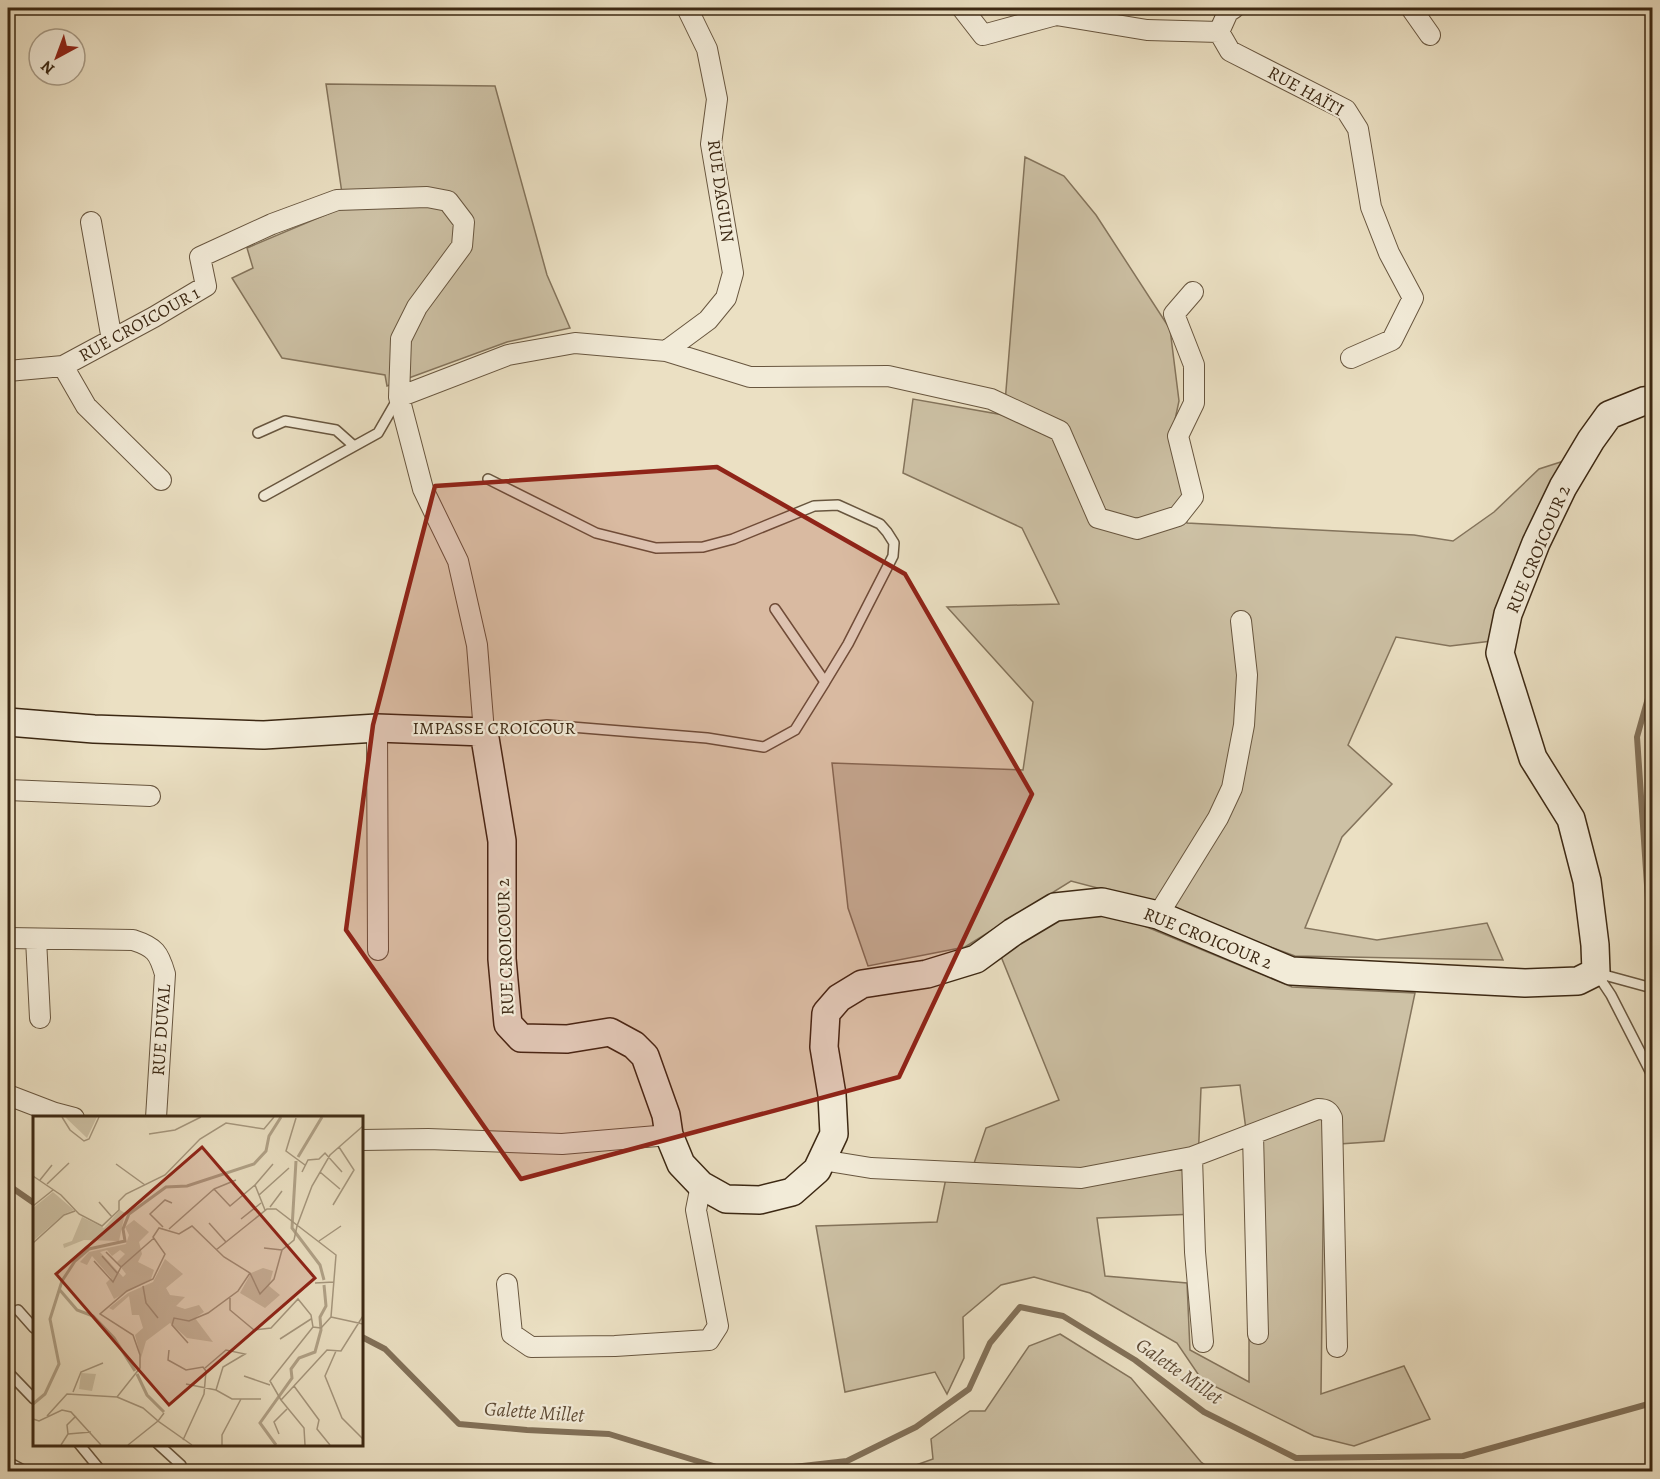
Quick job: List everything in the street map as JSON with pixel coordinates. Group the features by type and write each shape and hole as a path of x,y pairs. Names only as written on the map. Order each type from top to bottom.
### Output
{"street":[{"name":"RUE DAGUIN","path":"666,351 708,320 726,298 733,273 711,144 717,99 707,49 687,8"},
{"path":"962,8 983,35 1056,15 1147,30 1219,32 1228,12 1234,8"},
{"path":"1411,8 1430,34"},
{"name":"RUE HAÏTI","path":"1219,32 1230,51 1346,110 1358,129 1371,207 1389,253 1413,298 1392,340 1351,358"},
{"name":"RUE CROICOUR 1","path":"8,371 63,366 112,340 206,286 200,256 272,224 337,200 427,197 447,201 464,222 462,246 417,307 400,339 399,397 423,489 458,561 477,645 484,732"},
{"path":"91,222 112,340"},
{"path":"399,397 508,355 575,343 666,351 750,376 888,376 991,399 1060,430 1098,518 1137,529 1178,516 1193,497 1178,436 1194,404 1194,365 1174,314 1193,292"},
{"path":"63,366 86,406 161,480"},
{"name":"RUE CROICOUR 2","path":"484,732 502,841 502,959 508,1024 521,1038 567,1039 610,1032 634,1045 645,1056 666,1115 669,1135 681,1164 701,1185 726,1199 760,1200 792,1192 817,1170 834,1134 832,1095 824,1047 826,1013 839,998 862,984 927,974 976,959 1013,932 1055,907 1102,902 1158,915 1291,971 1525,983 1578,981 1596,972 1587,881 1571,819 1533,758 1500,653 1508,614 1536,543 1563,487 1591,440 1610,415 1644,401 1653,400"},
{"path":"1158,915 1218,818 1232,788 1245,715 1247,675 1241,621"},
{"name":"IMPASSE CROICOUR","path":"8,722 94,729 264,735 377,728 484,732"},
{"path":"377,728 378,950"},
{"path":"8,790 150,796"},
{"name":"RUE DUVAL","path":"8,938 133,940 150,945 160,957 165,974 156,1116"},
{"path":"36,939 40,1018"},
{"path":"8,1095 66,1116"},
{"path":"822,1160 871,1168 1081,1178 1192,1157 1318,1109 1325,1109 1332,1118 1337,1347"},
{"path":"1253,1134 1258,1334"},
{"path":"363,1140 429,1139 562,1144 669,1135"},
{"path":"1192,1157 1194,1241 1203,1342"},
{"path":"507,1284 512,1334 531,1347 615,1346 709,1340 718,1326 696,1210 701,1185"}],"lane":[{"path":"264,496 378,433 399,397"},
{"path":"258,433 285,421 336,430 354,446"},
{"name":"IMPASSE CROICOUR","path":"484,732 547,725 707,738 764,747 795,730 848,644 893,556 894,543 880,524 838,505 814,506 733,539 703,548 656,548 596,532 488,479"},
{"path":"775,609 825,682"},
{"path":"1596,972 1653,988"},
{"path":"1596,972 1611,995 1653,1075"},
{"path":"18,1310 33,1327"},
{"path":"8,1372 33,1398"},
{"path":"81,1446 102,1472"},
{"path":"160,1446 181,1465 184,1472"},
{"path":"8,1462 27,1472"}],"highlighted area":[{"path":"717,467 905,574 1032,794 899,1077 521,1179 346,930 373,725 435,486"}],"shaded area":[{"path":"326,84 495,86 547,275 570,328 507,342 387,386 385,375 282,358 232,278 253,268 247,248 344,207"},
{"path":"1025,157 1064,176 1096,215 1170,329 1179,401 1170,443 1183,495 1187,523 1414,535 1453,541 1494,512 1539,469 1573,458 1492,641 1450,646 1396,637 1348,745 1392,784 1342,837 1305,928 1377,940 1487,923 1503,960 1295,956 1147,901 1071,881 965,947 868,966 848,908 832,763 1023,770 1033,702 947,607 1059,604 1022,528 903,473 913,399 1004,415"},
{"path":"1070,913 1125,918 1292,987 1415,993 1384,1141 1324,1145 1321,1394 1404,1366 1430,1419 1354,1446 1314,1436 1202,1380 1177,1343 1090,1293 1034,1277 1001,1285 963,1317 964,1358 947,1394 935,1372 845,1392 816,1226 937,1222 946,1178 968,1181 986,1128 1059,1100 1000,954","holes":["1240,1085 1249,1152 1249,1382 1190,1350 1187,1283 1105,1276 1097,1218 1196,1214 1201,1088"]},
{"path":"1060,1334 1131,1378 1201,1462 1214,1471 899,1471 933,1459 931,1439 970,1411 985,1411 1029,1346"}],"waterway":[{"path":"1652,684 1637,737 1651,944 1652,1009"},
{"name":"Galette Millet","path":"8,1185 33,1202"},
{"name":"Galette Millet","path":"748,1472 847,1461 916,1427 969,1389 990,1343 1020,1307 1063,1316 1135,1360 1204,1412 1296,1458 1463,1456 1652,1403"},
{"name":"Galette Millet","path":"363,1338 385,1349 459,1424 609,1434 733,1472"}]}
